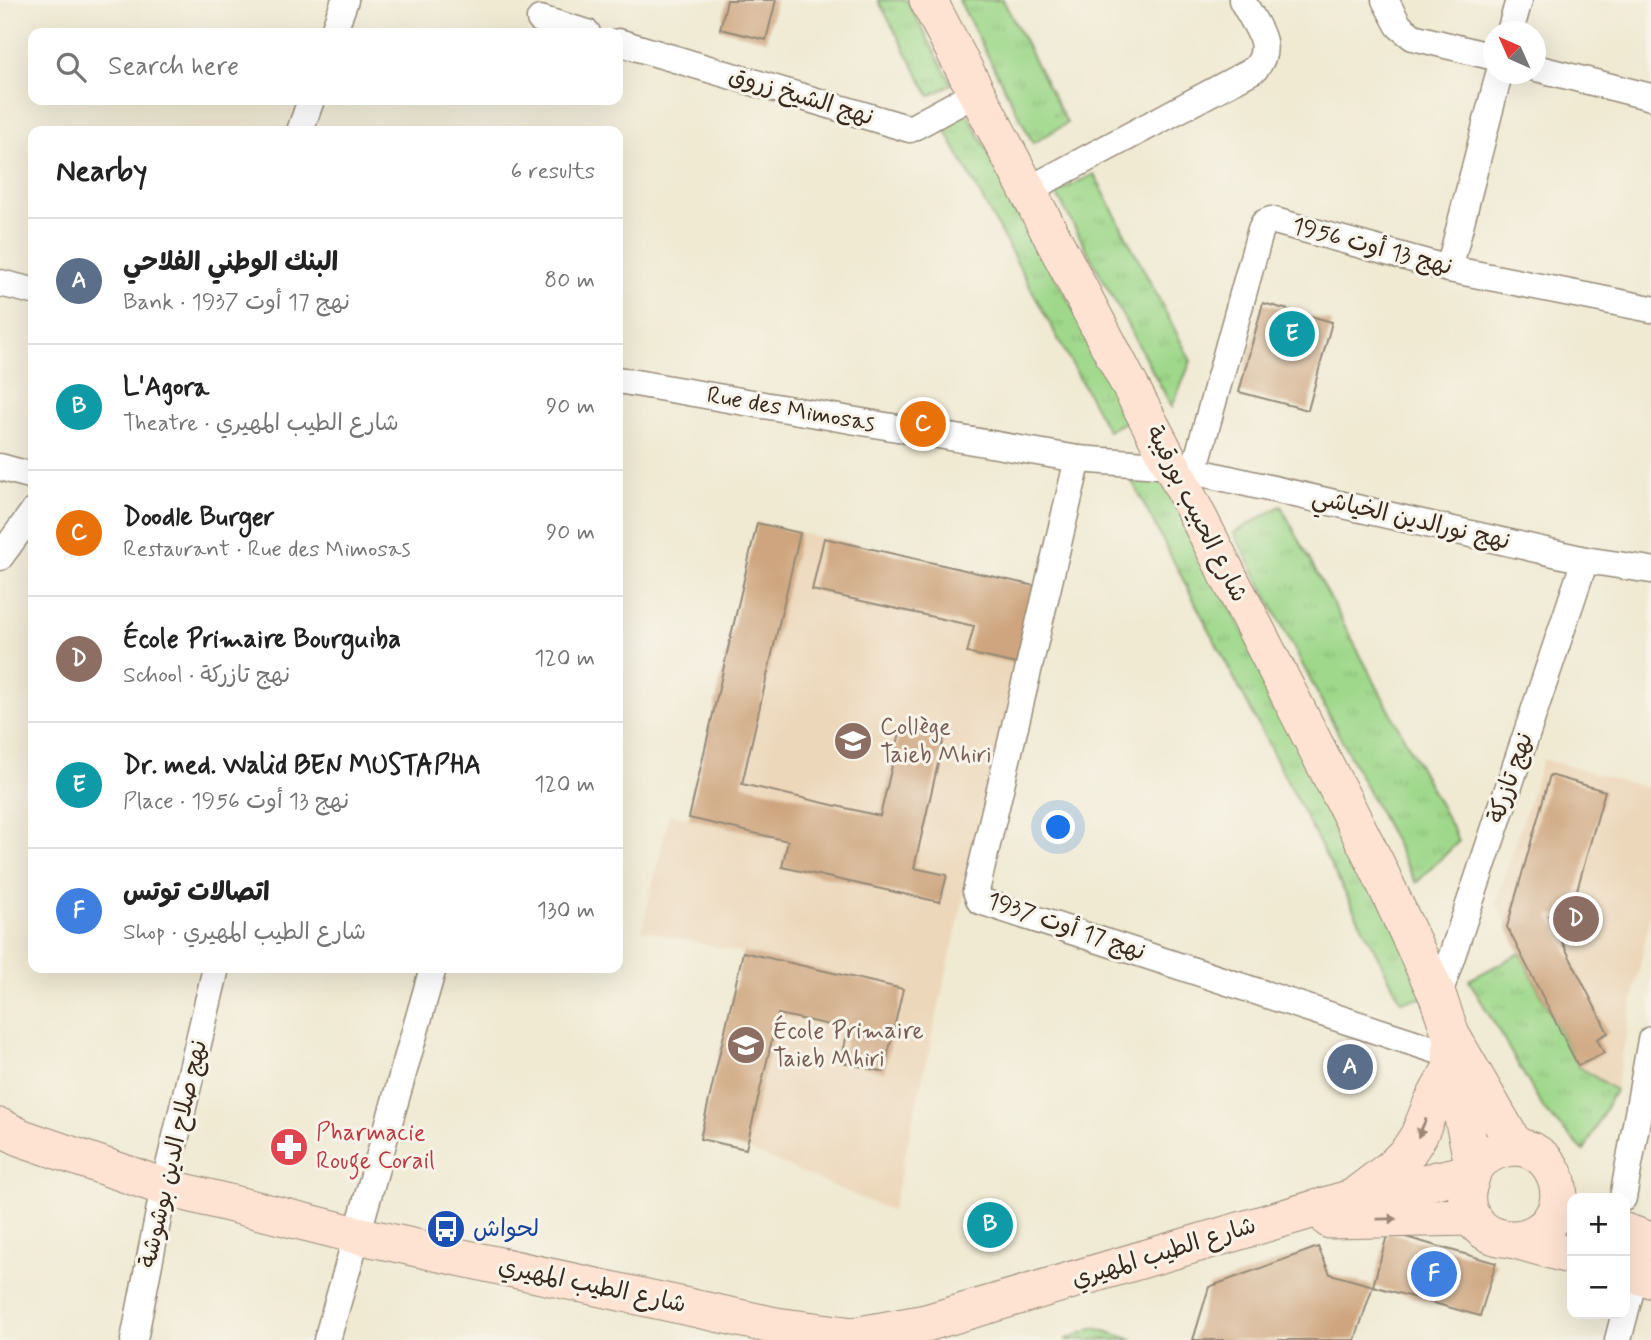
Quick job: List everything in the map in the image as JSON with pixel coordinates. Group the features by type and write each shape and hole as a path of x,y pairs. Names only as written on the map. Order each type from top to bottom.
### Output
{"main road":[{"name":"شارع الحبيب بورقيبة","path":"928,0 1028,190 1183,469 1438,997 1454,1052"},
{"path":"1454,1052 1515,1146"},
{"path":"1454,1052 1472,1171 1466,1195 1472,1217 1483,1230 1498,1238 1567,1255"},
{"path":"1352,1198 1408,1152 1419,1135 1454,1052"},
{"name":"شارع الطيب المهيري","path":"0,1127 22,1138 164,1187 357,1235 776,1326 854,1336 926,1323 1352,1198 1472,1171"},
{"path":"1472,1171 1491,1152 1515,1146 1536,1153 1552,1168 1566,1194 1542,1230 1530,1237 1515,1240"},
{"name":"شارع الطيب المهيري","path":"1270,1221 1472,1217"},
{"path":"1630,1234 1651,1241"}],"street":[{"path":"335,28 345,0"},
{"path":"1028,190 1255,69 1264,59 1265,45 1242,0"},
{"path":"1385,0 1399,26 1413,37 1483,54"},
{"path":"1513,21 1519,0"},
{"path":"540,18 571,28"},
{"name":"نهج الشيخ زروق","path":"623,44 910,129 978,92"},
{"path":"1546,71 1651,97"},
{"path":"1449,269 1496,84"},
{"path":"302,126 309,105"},
{"name":"نهج 13 أوت 1956","path":"1183,469 1264,223 1271,220 1449,269 1651,309"},
{"path":"0,283 28,290"},
{"name":"Rue des Mimosas","path":"623,381 1078,459 1183,469"},
{"name":"نهج 17 أوت 1937","path":"1078,459 976,891 977,897 980,901 1454,1052"},
{"path":"0,467 28,475"},
{"name":"نهج نورالدين الخياشي","path":"1183,469 1585,560 1651,570"},
{"path":"0,557 28,519"},
{"name":"نهج تازركة","path":"1438,997 1585,560"},
{"name":"نهج صلاح الدين بوشوشة","path":"134,1340 164,1187 215,973"},
{"path":"327,1340 432,973"},
{"path":"1624,1193 1651,1040"},
{"path":"1618,1340 1637,1275"}],"shaded area":[{"path":"757,523 1035,586 892,1211 746,1149 700,1139 743,953 642,930 669,814 689,818"},
{"path":"1543,759 1651,789 1651,911 1615,1090 1578,1066 1496,903"}],"green space":[{"path":"878,0 907,0 952,84 930,96"},
{"path":"959,0 1003,0 1067,123 1033,143"},
{"path":"966,111 1132,418 1108,431 942,124"},
{"path":"1094,174 1191,361 1172,407 1056,193"},
{"path":"1129,475 1163,477 1432,997 1401,1001"},
{"path":"1281,506 1459,841 1416,883 1234,533"},
{"path":"1520,953 1578,1066 1615,1090 1584,1151 1545,1111 1469,980"},
{"path":"1095,1328 1134,1340 1065,1340"}],"building":[{"path":"727,0 776,0 766,40 720,29"},
{"path":"1263,303 1332,322 1308,410 1239,392"},
{"path":"757,523 800,533 742,784 880,816 902,724 945,733 914,868 947,875 940,902 782,867 788,841 689,818"},
{"path":"824,538 1035,586 1017,664 967,653 974,626 812,590"},
{"path":"1550,775 1605,791 1571,911 1549,916 1608,1033 1597,1039 1604,1053 1578,1066 1507,927"},
{"name":"École Primaire Taieb Mhiri","path":"743,952 903,989 884,1072 841,1062 848,1029 778,1014 746,1149 700,1139"},
{"path":"1388,1232 1496,1263 1480,1316 1373,1286"},
{"path":"1318,1247 1330,1274 1373,1286 1355,1340 1193,1340 1209,1287"}],"place":[{"name":"Dr. med. Walid BEN MUSTAPHA","path":"1292,334"},
{"name":"Doodle Burger","path":"923,424"},
{"name":"Collège Taieb Mhiri","path":"853,741"},
{"name":"École Primaire Bourguiba","path":"1576,919"},
{"name":"École Primaire Taieb Mhiri","path":"746,1045"},
{"name":"البنك الوطني الفلاحي","path":"1350,1067"},
{"name":"Pharmacie Rouge Corail","path":"289,1147"},
{"name":"L'Agora","path":"990,1225"},
{"name":"لحواش","path":"446,1229"},
{"name":"اتصالات توتس","path":"1434,1274"}]}
